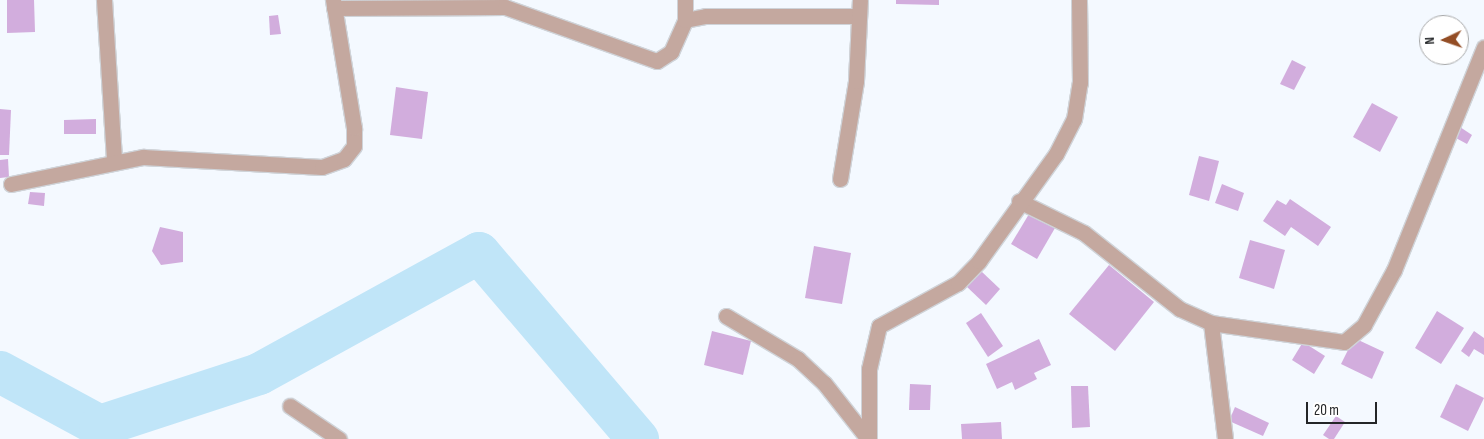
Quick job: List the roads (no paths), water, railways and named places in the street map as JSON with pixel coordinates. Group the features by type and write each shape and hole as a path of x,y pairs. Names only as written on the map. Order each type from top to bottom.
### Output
{"street":[{"path":"104,0 114,161"},
{"path":"11,184 114,161 190,158 322,168 344,159 354,146 354,128 333,4 505,7 657,61 671,52 685,20 685,0"},
{"path":"840,179 856,81 860,0"},
{"path":"868,439 869,369 879,326 958,283 979,261 1019,201 1056,154 1074,119 1080,83 1079,0"},
{"path":"685,20 706,16 859,16"},
{"path":"1019,201 1084,233 1180,309 1211,323 1326,342 1344,342 1364,326 1394,270 1484,47"},
{"path":"726,316 798,359 824,383 868,439"},
{"path":"1211,323 1225,439"},
{"path":"290,406 339,439"}],"waterway":[{"path":"0,372 100,426 259,374 479,253 638,439"}]}
